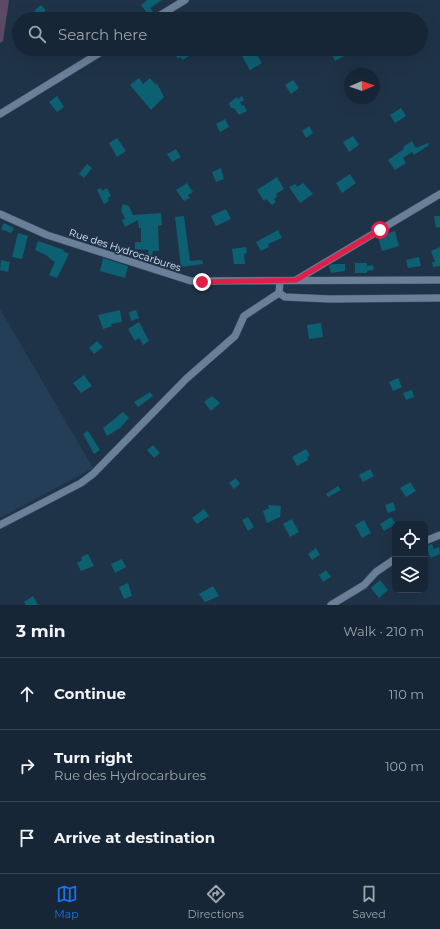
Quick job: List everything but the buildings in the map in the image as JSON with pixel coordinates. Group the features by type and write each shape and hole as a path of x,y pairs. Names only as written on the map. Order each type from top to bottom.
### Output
{"street":[{"path":"165,12 185,0"},
{"path":"0,114 95,56"},
{"path":"296,280 440,194"},
{"name":"Rue des Hydrocarbures","path":"0,214 48,235 191,282 440,280"},
{"path":"279,293 280,281"},
{"path":"279,293 285,297 330,299 440,298"},
{"path":"0,525 81,483 93,474 186,379 236,336 244,316 279,293"},
{"path":"428,540 440,534"},
{"path":"331,605 364,585 376,572 392,561"}],"shaded area":[{"path":"0,0 9,0 3,41 0,43"},
{"path":"0,309 93,468 0,518"}],"route":[{"path":"202,282 296,280 380,230"}]}
